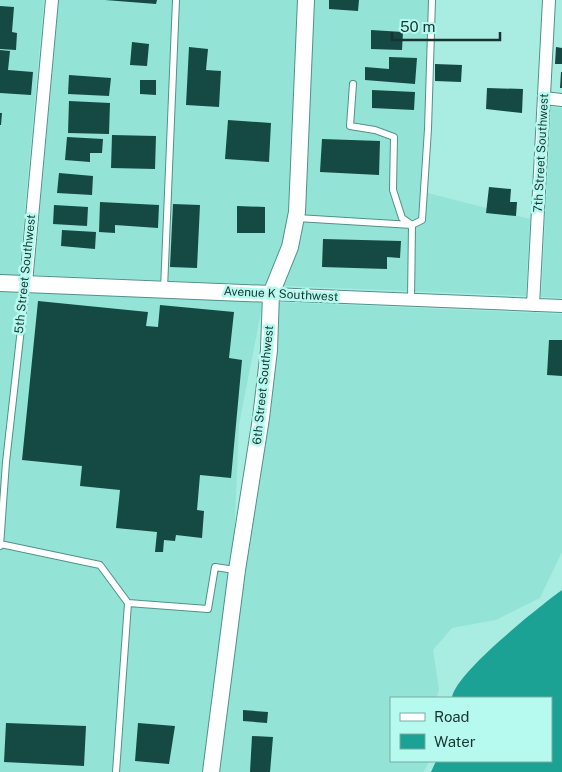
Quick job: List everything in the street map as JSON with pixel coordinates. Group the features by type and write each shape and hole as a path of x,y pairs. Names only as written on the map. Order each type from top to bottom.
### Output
{"street":[{"name":"5th Street Southwest","path":"26,283 52,0"},
{"name":"6th Street Southwest","path":"211,772 237,570 261,418 269,350 271,294 290,247 296,218 306,0"},
{"name":"7th Street Southwest","path":"533,305 549,0"},
{"path":"544,98 562,100"},
{"name":"Avenue K Southwest","path":"0,283 562,306"}],"lane":[{"path":"164,289 176,0"},
{"path":"296,218 412,225 422,220 424,214 432,0"},
{"path":"353,84 350,126 375,130 394,137 393,190 402,218 412,225"},
{"path":"411,300 412,225"},
{"name":"5th Street Southwest","path":"0,548 6,462 26,283"},
{"path":"0,544 100,565 128,603 116,772"},
{"path":"128,603 208,609 215,567 237,570"}],"shaded area":[{"path":"0,0 44,0 19,275 0,275"},
{"path":"59,0 299,0 290,211 283,244 266,285 34,275"},
{"path":"313,0 432,0 424,192 530,219 526,296 282,286 301,236 304,213"},
{"path":"551,107 562,108 562,298 541,297"},
{"path":"0,291 263,302 239,425 234,545 203,772 0,772"},
{"path":"278,302 562,314 562,552 540,598 496,620 452,628 433,650 439,689 437,697 390,697 390,762 429,762 424,772 218,772"}],"water":[{"path":"562,590 562,772 431,772 436,762 552,762 552,697 452,697 456,687 467,673 499,641"}],"building":[{"path":"105,0 157,0 156,4"},
{"path":"329,0 359,0 358,11 329,9"},
{"path":"0,6 14,7 12,32 17,33 16,50 0,49"},
{"path":"371,30 403,32 402,50 371,49"},
{"path":"132,42 149,44 147,66 130,65"},
{"path":"189,47 208,49 206,70 221,71 219,107 186,105"},
{"path":"556,47 562,48 562,64 555,64"},
{"path":"0,50 10,51 8,70 33,72 31,95 0,93"},
{"path":"389,57 417,58 415,84 365,80 365,67 389,69"},
{"path":"435,64 462,65 461,82 435,81"},
{"path":"561,72 562,88 560,88"},
{"path":"69,75 111,78 109,96 68,94"},
{"path":"140,80 156,80 156,95 140,94"},
{"path":"487,88 523,89 522,113 486,109"},
{"path":"372,90 415,92 414,110 372,108"},
{"path":"69,101 110,103 109,134 68,133"},
{"path":"0,113 2,113 1,125 0,125"},
{"path":"228,120 271,123 269,162 225,159"},
{"path":"112,135 156,136 155,169 111,168"},
{"path":"67,137 103,139 102,153 90,153 90,162 65,160"},
{"path":"322,139 380,141 379,175 320,172"},
{"path":"59,173 93,176 92,195 57,193"},
{"path":"489,187 511,189 510,202 517,202 516,216 486,213"},
{"path":"100,202 159,205 158,228 115,225 115,233 99,232"},
{"path":"173,204 200,205 197,268 170,267"},
{"path":"54,205 88,207 87,226 53,224"},
{"path":"237,206 265,207 265,233 237,233"},
{"path":"62,230 96,232 95,249 61,246"},
{"path":"323,239 401,241 400,258 387,257 387,269 322,267"},
{"path":"38,301 148,312 146,326 158,327 160,305 234,312 229,358 242,360 231,478 200,475 197,510 204,511 202,538 176,535 175,541 164,540 163,552 155,552 157,532 116,528 120,490 80,486 82,466 22,460"},
{"path":"549,340 562,340 562,376 547,375"},
{"path":"243,710 268,712 267,723 243,721"},
{"path":"6,723 86,726 84,766 4,762"},
{"path":"138,723 175,726 169,764 135,761"},
{"path":"252,736 273,737 270,772 250,772"}]}
